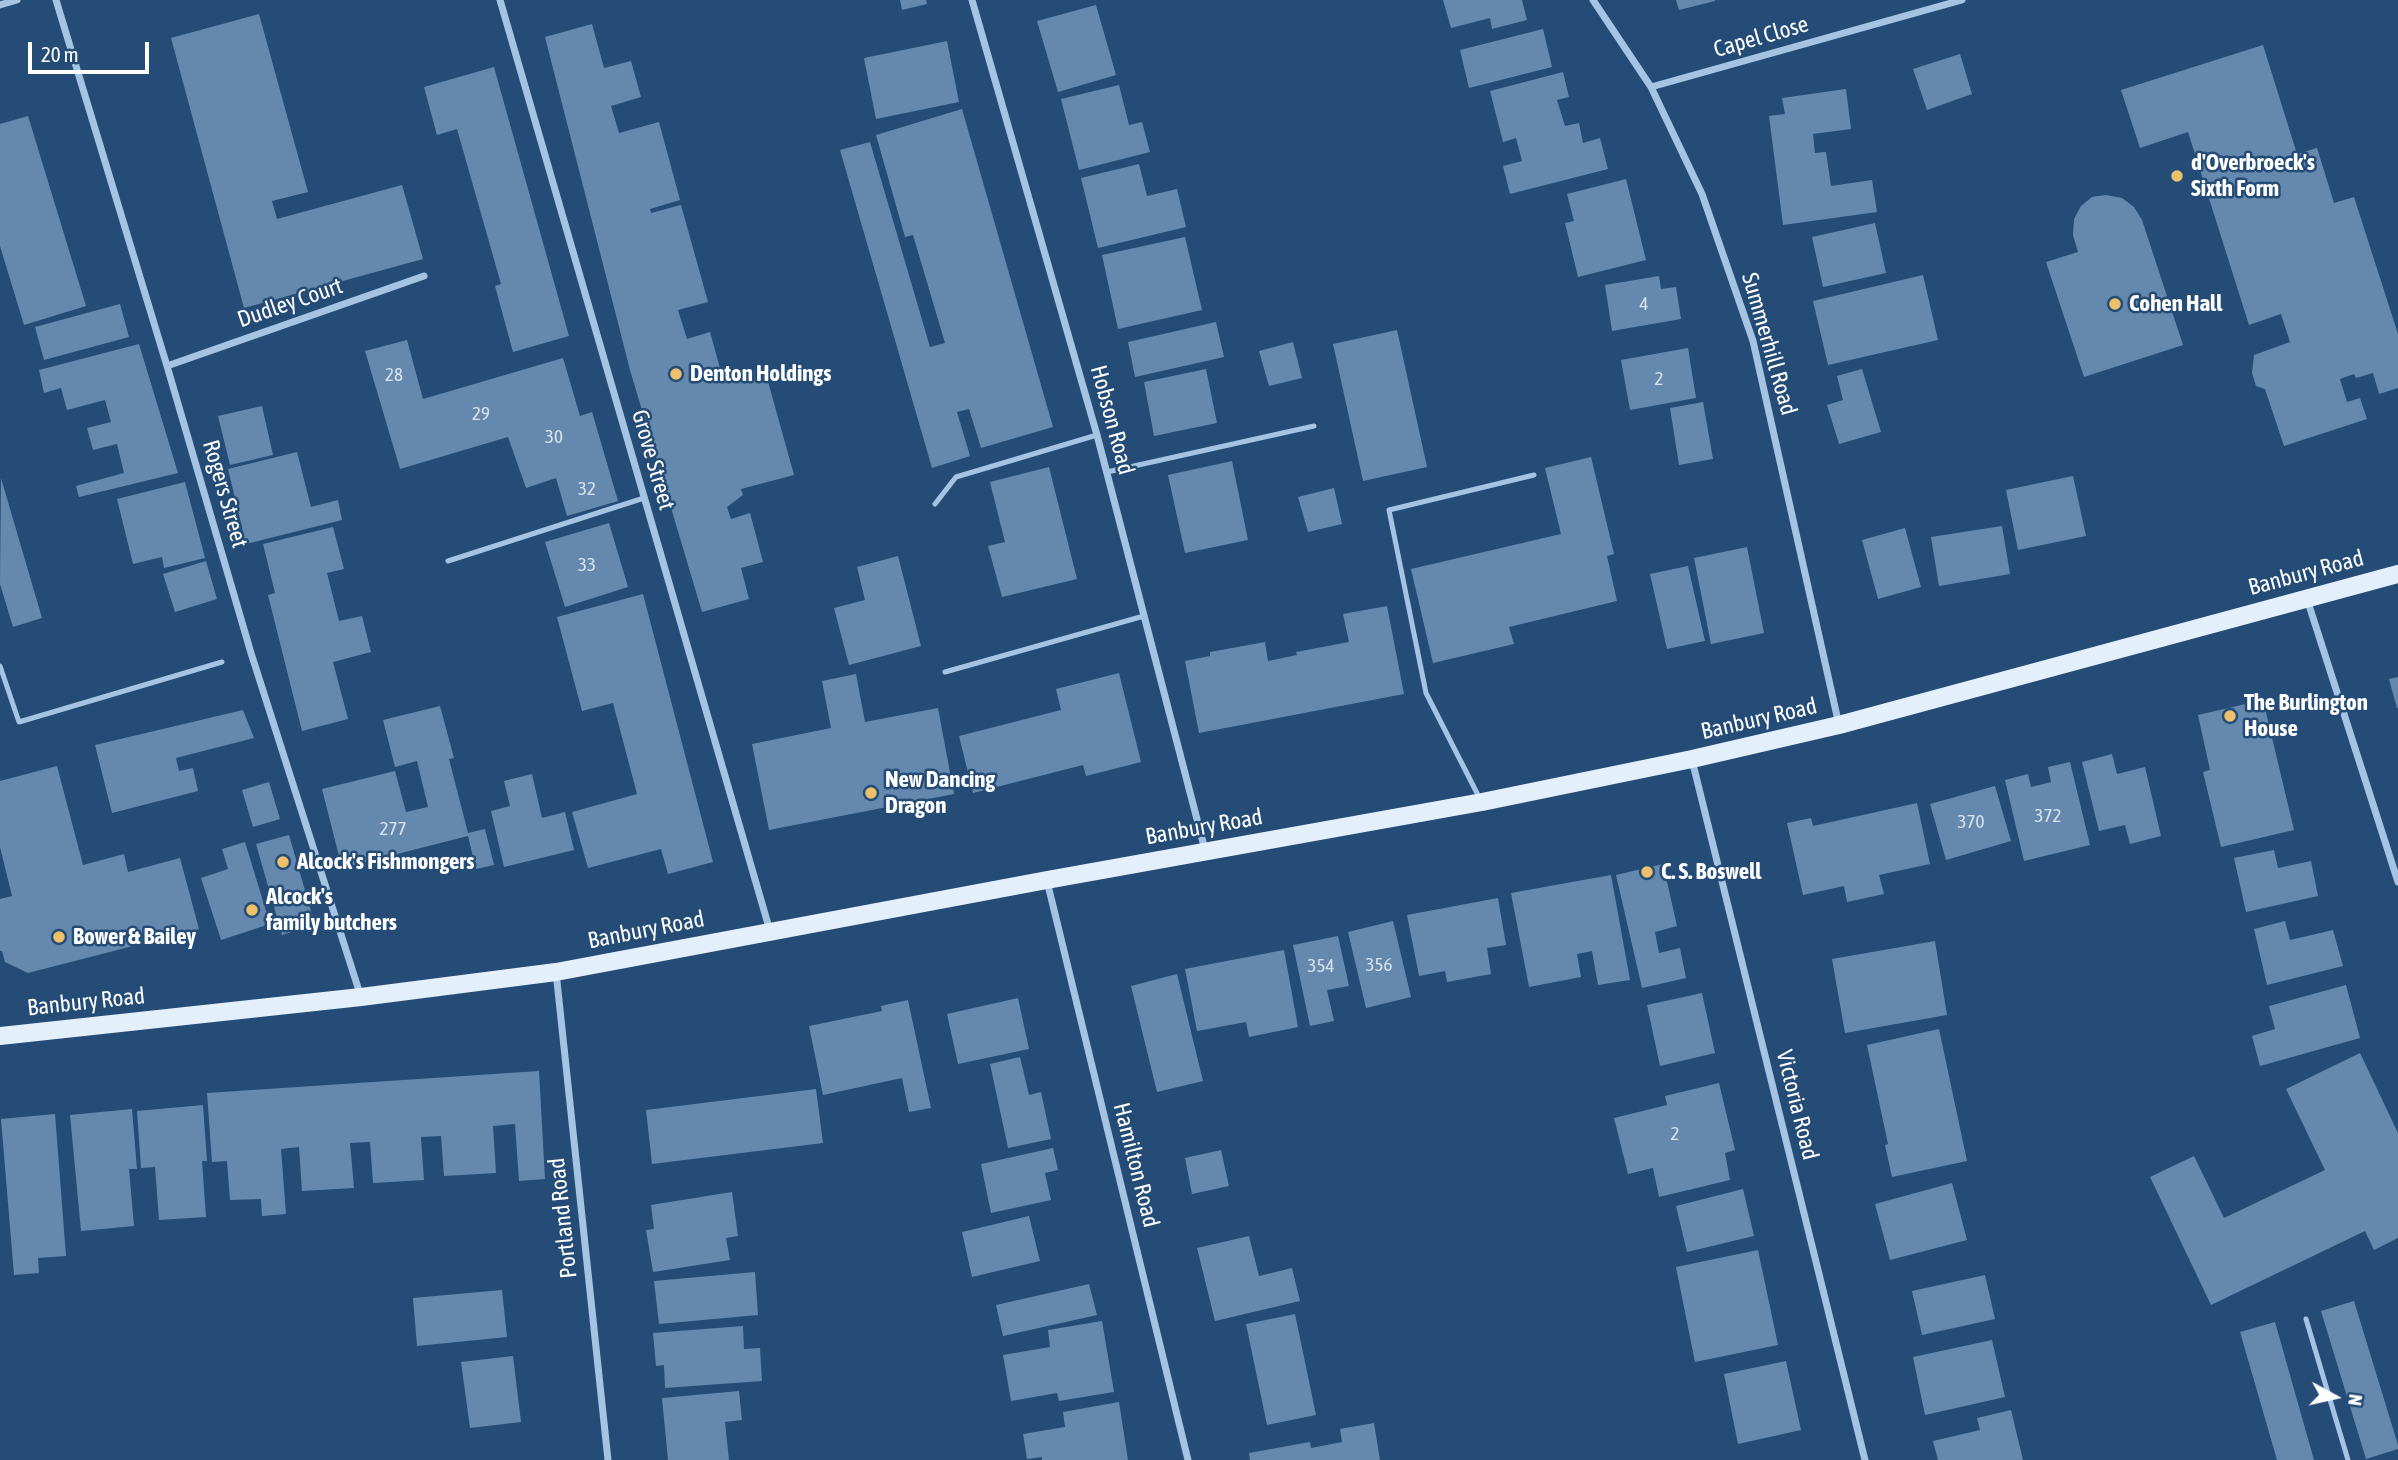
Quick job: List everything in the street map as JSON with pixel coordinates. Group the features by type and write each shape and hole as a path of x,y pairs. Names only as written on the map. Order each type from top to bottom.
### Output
{"main road":[{"name":"Banbury Road","path":"0,1036 361,997 556,972 1482,802 1692,759 1839,725 2398,574"}],"street":[{"path":"0,5 17,0"},
{"name":"Rogers Street","path":"56,0 251,653 361,997"},
{"name":"Grove Street","path":"500,0 770,932"},
{"name":"Hobson Road","path":"972,0 1097,435 1205,852"},
{"name":"Summerhill Road","path":"1593,0 1651,87 1702,194 1753,341 1839,725"},
{"name":"Capel Close","path":"1651,87 1962,0"},
{"name":"Dudley Court","path":"167,366 424,276"},
{"path":"2307,598 2398,882"},
{"name":"Victoria Road","path":"1692,759 1865,1460"},
{"name":"Hamilton Road","path":"1046,880 1188,1460"},
{"name":"Portland Road","path":"556,972 608,1460"}],"lane":[{"path":"1107,472 1314,426"},
{"path":"935,504 956,477 1097,435"},
{"path":"1482,802 1426,693 1389,510 1534,475"},
{"path":"448,561 644,498"},
{"path":"945,672 1144,616"},
{"path":"0,666 19,722 222,662"},
{"path":"2306,1319 2348,1460"}],"building":[{"path":"900,0 926,0 927,4 902,10"},
{"path":"1443,0 1522,0 1527,20 1492,29 1490,18 1451,28"},
{"path":"1676,0 1715,0 1715,1 1679,10"},
{"path":"1096,5 1116,75 1058,92 1037,21"},
{"path":"259,14 308,192 272,201 277,219 402,185 423,259 244,308 171,38"},
{"path":"592,24 604,68 631,61 641,97 611,106 619,133 659,122 680,200 650,209 651,213 681,205 708,302 678,310 687,339 710,332 723,379 764,367 794,475 741,489 743,495 727,507 731,519 750,513 763,562 741,568 749,599 702,612 630,370 545,37"},
{"path":"1543,29 1552,67 1469,88 1460,50"},
{"path":"947,41 959,102 876,119 864,58"},
{"path":"2263,45 2297,154 2317,148 2334,203 2354,197 2398,334 2398,388 2379,394 2373,373 2356,378 2354,374 2340,379 2347,402 2360,398 2367,419 2284,446 2265,389 2256,386 2252,373 2254,355 2290,342 2281,314 2249,325 2188,132 2140,148 2121,90"},
{"path":"1960,54 1972,94 1927,110 1913,69"},
{"path":"494,67 569,336 513,352 495,286 501,284 457,129 437,135 424,87"},
{"path":"1563,72 1569,97 1557,100 1565,126 1579,123 1583,143 1600,138 1608,169 1510,194 1503,166 1522,161 1516,138 1503,142 1490,91"},
{"path":"1119,85 1129,125 1142,122 1150,152 1079,170 1061,99"},
{"path":"1846,89 1851,129 1813,134 1815,153 1826,152 1831,186 1872,180 1877,212 1783,225 1769,116 1785,114 1782,98"},
{"path":"962,109 1053,427 981,448 969,409 957,412 970,456 932,468 840,150 870,142 930,347 945,343 913,235 905,237 876,135"},
{"path":"28,116 86,306 24,325 0,246 0,124"},
{"path":"1139,164 1147,196 1177,189 1186,227 1098,248 1081,178"},
{"path":"1626,179 1646,260 1578,277 1565,223 1574,221 1567,194"},
{"name":"Cohen Hall","path":"2106,195 2122,198 2134,207 2142,220 2183,345 2084,377 2046,262 2078,252 2073,235 2074,219 2081,206 2092,197"},
{"path":"1875,223 1886,273 1823,287 1812,237"},
{"path":"1185,237 1202,310 1118,329 1102,255"},
{"path":"1923,275 1938,340 1828,365 1813,301"},
{"path":"1659,276 1661,289 1676,287 1681,319 1612,331 1605,285"},
{"path":"120,304 129,337 44,360 35,327"},
{"path":"1216,322 1224,357 1135,377 1128,342"},
{"path":"1397,330 1427,467 1363,481 1333,344"},
{"path":"407,340 423,399 563,358 580,416 592,412 618,501 567,516 556,478 526,488 508,437 400,469 365,351"},
{"path":"1293,342 1302,378 1269,386 1259,351"},
{"path":"139,344 178,473 79,497 76,486 124,473 117,444 93,450 87,428 111,422 105,400 67,410 61,388 44,393 39,370"},
{"path":"1688,348 1696,398 1630,410 1621,360"},
{"path":"1206,369 1217,423 1154,436 1144,382"},
{"path":"1862,369 1881,432 1839,444 1827,405 1843,400 1837,376"},
{"path":"1703,402 1713,459 1679,465 1670,408"},
{"path":"262,406 273,455 230,465 218,416"},
{"path":"297,452 311,507 338,500 342,520 246,544 228,469"},
{"path":"1591,457 1614,554 1607,556 1617,601 1509,627 1514,644 1433,663 1411,569 1561,534 1545,468"},
{"path":"1232,461 1248,540 1185,553 1168,475"},
{"path":"1049,467 1077,579 1002,597 988,546 1005,542 990,482"},
{"path":"2073,476 2086,536 2018,550 2006,490"},
{"path":"1,478 42,618 13,627 0,584"},
{"path":"185,482 205,558 164,568 162,557 133,564 117,499"},
{"path":"1334,488 1342,524 1308,532 1298,497"},
{"path":"609,523 628,587 565,607 545,542"},
{"path":"2002,526 2010,574 1939,586 1931,537"},
{"path":"333,527 344,569 327,573 339,621 362,616 371,652 333,662 348,719 302,731 268,595 275,593 263,544"},
{"path":"1905,528 1921,587 1878,599 1862,540"},
{"path":"1747,547 1764,633 1711,644 1694,558"},
{"path":"898,556 921,646 849,665 834,608 865,600 857,567"},
{"path":"206,561 217,599 175,612 163,574"},
{"path":"1688,566 1705,641 1667,649 1650,574"},
{"path":"643,594 713,862 668,874 661,849 588,868 572,812 637,794 613,703 582,711 557,617"},
{"path":"1387,606 1404,694 1199,733 1185,661 1210,656 1210,652 1265,642 1268,661 1297,655 1296,652 1349,642 1343,614"},
{"path":"1119,673 1141,762 1086,776 1083,765 973,793 959,736 1061,710 1056,689"},
{"path":"856,674 865,722 938,708 954,794 769,830 752,744 831,728 822,681"},
{"path":"2398,677 2398,708 2397,708 2389,679"},
{"path":"2263,700 2294,830 2221,847 2203,772 2210,770 2198,715"},
{"path":"440,706 454,758 449,759 468,833 485,829 494,865 476,869 468,836 342,868 322,789 395,771 406,812 428,807 417,761 395,767 383,720"},
{"path":"243,710 254,738 176,758 179,771 193,768 198,791 112,813 95,745"},
{"path":"2112,754 2117,774 2145,767 2161,836 2130,844 2125,825 2099,831 2082,762"},
{"path":"2070,762 2090,845 2024,861 2005,780 2028,774 2031,787 2051,782 2048,767"},
{"path":"57,766 83,865 124,854 128,872 180,858 199,929 28,973 5,962 0,951 0,899 12,896 0,847 0,781"},
{"path":"532,774 542,818 565,812 574,850 504,867 491,811 510,806 504,781"},
{"path":"269,782 280,819 253,827 242,790"},
{"path":"1995,786 2011,841 1946,860 1930,804"},
{"path":"1917,803 1930,864 1879,875 1884,894 1847,902 1844,886 1803,895 1787,823 1811,818 1813,826"},
{"path":"289,835 315,925 282,935 256,844"},
{"path":"245,842 270,924 221,940 201,878 228,869 222,849"},
{"path":"2274,850 2278,868 2311,861 2318,896 2246,912 2234,858"},
{"path":"1663,864 1677,926 1655,932 1659,953 1680,948 1686,978 1642,988 1616,875"},
{"path":"1611,875 1630,980 1598,985 1592,951 1577,954 1581,977 1529,987 1511,893"},
{"path":"1498,898 1506,945 1487,948 1491,974 1447,982 1445,971 1419,976 1407,915"},
{"path":"1393,921 1411,997 1366,1008 1348,932"},
{"path":"2285,921 2290,940 2333,930 2343,966 2267,985 2254,929"},
{"path":"1338,936 1349,986 1327,990 1334,1021 1310,1026 1293,945"},
{"path":"1935,941 1947,1015 1845,1033 1832,959"},
{"path":"1284,950 1298,1027 1249,1037 1246,1022 1197,1031 1185,969"},
{"path":"1177,974 1203,1081 1157,1092 1131,986"},
{"path":"2346,985 2360,1038 2260,1066 2252,1036 2275,1029 2269,1006"},
{"path":"1702,993 1715,1053 1660,1066 1647,1005"},
{"path":"1018,998 1029,1049 958,1064 947,1014"},
{"path":"908,1000 931,1108 909,1112 902,1078 823,1095 809,1026 882,1011 881,1006"},
{"path":"1939,1029 1967,1161 1892,1177 1885,1145 1888,1144 1867,1045"},
{"path":"2360,1053 2398,1133 2398,1238 2374,1250 2365,1231 2211,1305 2150,1177 2194,1156 2224,1218 2325,1170 2286,1089"},
{"path":"1020,1057 1029,1095 1041,1092 1051,1139 1008,1148 990,1064"},
{"path":"539,1071 545,1179 519,1181 515,1124 493,1126 496,1173 444,1176 441,1136 421,1137 424,1180 373,1183 370,1142 350,1143 354,1188 302,1191 299,1147 281,1149 286,1214 262,1216 261,1199 230,1200 227,1161 212,1162 207,1093"},
{"path":"1719,1083 1735,1150 1725,1153 1730,1180 1659,1197 1653,1168 1628,1174 1614,1118 1667,1105 1665,1096"},
{"path":"816,1089 823,1143 652,1164 646,1110"},
{"path":"203,1105 207,1161 202,1161 206,1217 159,1220 155,1167 141,1168 137,1111"},
{"path":"132,1109 137,1169 129,1169 134,1226 81,1231 70,1115"},
{"path":"55,1114 66,1256 38,1258 39,1273 14,1275 1,1119"},
{"path":"1053,1148 1058,1170 1045,1173 1051,1200 991,1213 981,1164"},
{"path":"1221,1150 1229,1186 1192,1194 1185,1158"},
{"path":"1952,1183 1967,1240 1890,1260 1875,1204"},
{"path":"1743,1189 1754,1236 1687,1252 1676,1206"},
{"path":"732,1192 738,1236 726,1238 730,1260 653,1272 646,1230 654,1229 651,1205"},
{"path":"1029,1216 1040,1261 972,1277 962,1232"},
{"path":"1249,1236 1259,1276 1292,1268 1300,1301 1215,1321 1197,1248"},
{"path":"1758,1250 1778,1345 1695,1362 1676,1267"},
{"path":"755,1272 758,1315 659,1324 654,1281"},
{"path":"1985,1275 1995,1319 1922,1335 1912,1291"},
{"path":"1089,1284 1097,1315 1003,1336 996,1305"},
{"path":"502,1290 507,1337 417,1346 413,1298"},
{"path":"2354,1301 2398,1445 2398,1449 2366,1459 2321,1311"},
{"path":"1295,1314 1316,1415 1267,1425 1246,1324"},
{"path":"1102,1321 1114,1392 1059,1401 1057,1393 1011,1401 1003,1355 1050,1347 1048,1330"},
{"path":"2275,1322 2314,1460 2277,1460 2240,1332"},
{"path":"743,1326 744,1349 760,1348 762,1381 665,1388 664,1365 656,1366 653,1333"},
{"path":"1992,1340 2005,1397 1925,1415 1913,1357"},
{"path":"513,1356 521,1422 470,1428 461,1362"},
{"path":"1786,1361 1801,1430 1738,1444 1724,1374"},
{"path":"739,1391 742,1420 725,1422 729,1460 668,1460 662,1398"},
{"path":"1119,1402 1128,1460 1042,1460 1042,1457 1027,1459 1023,1434 1065,1427 1063,1412"},
{"path":"2011,1410 2023,1460 1938,1460 1933,1441 1980,1430 1977,1418"},
{"path":"1374,1423 1380,1460 1250,1460 1249,1453 1310,1442 1311,1448 1342,1442 1340,1429"}],"place":[{"name":"d'Overbroeck's Sixth Form","path":"2177,176"},
{"name":"Cohen Hall","path":"2115,304"},
{"name":"Denton Holdings","path":"676,374"},
{"name":"The Burlington House","path":"2230,716"},
{"name":"New Dancing Dragon","path":"871,793"},
{"name":"Alcock's Fishmongers","path":"283,862"},
{"name":"C. S. Boswell","path":"1647,872"},
{"name":"Alcock's family butchers","path":"252,910"},
{"name":"Bower & Bailey","path":"59,937"}]}
